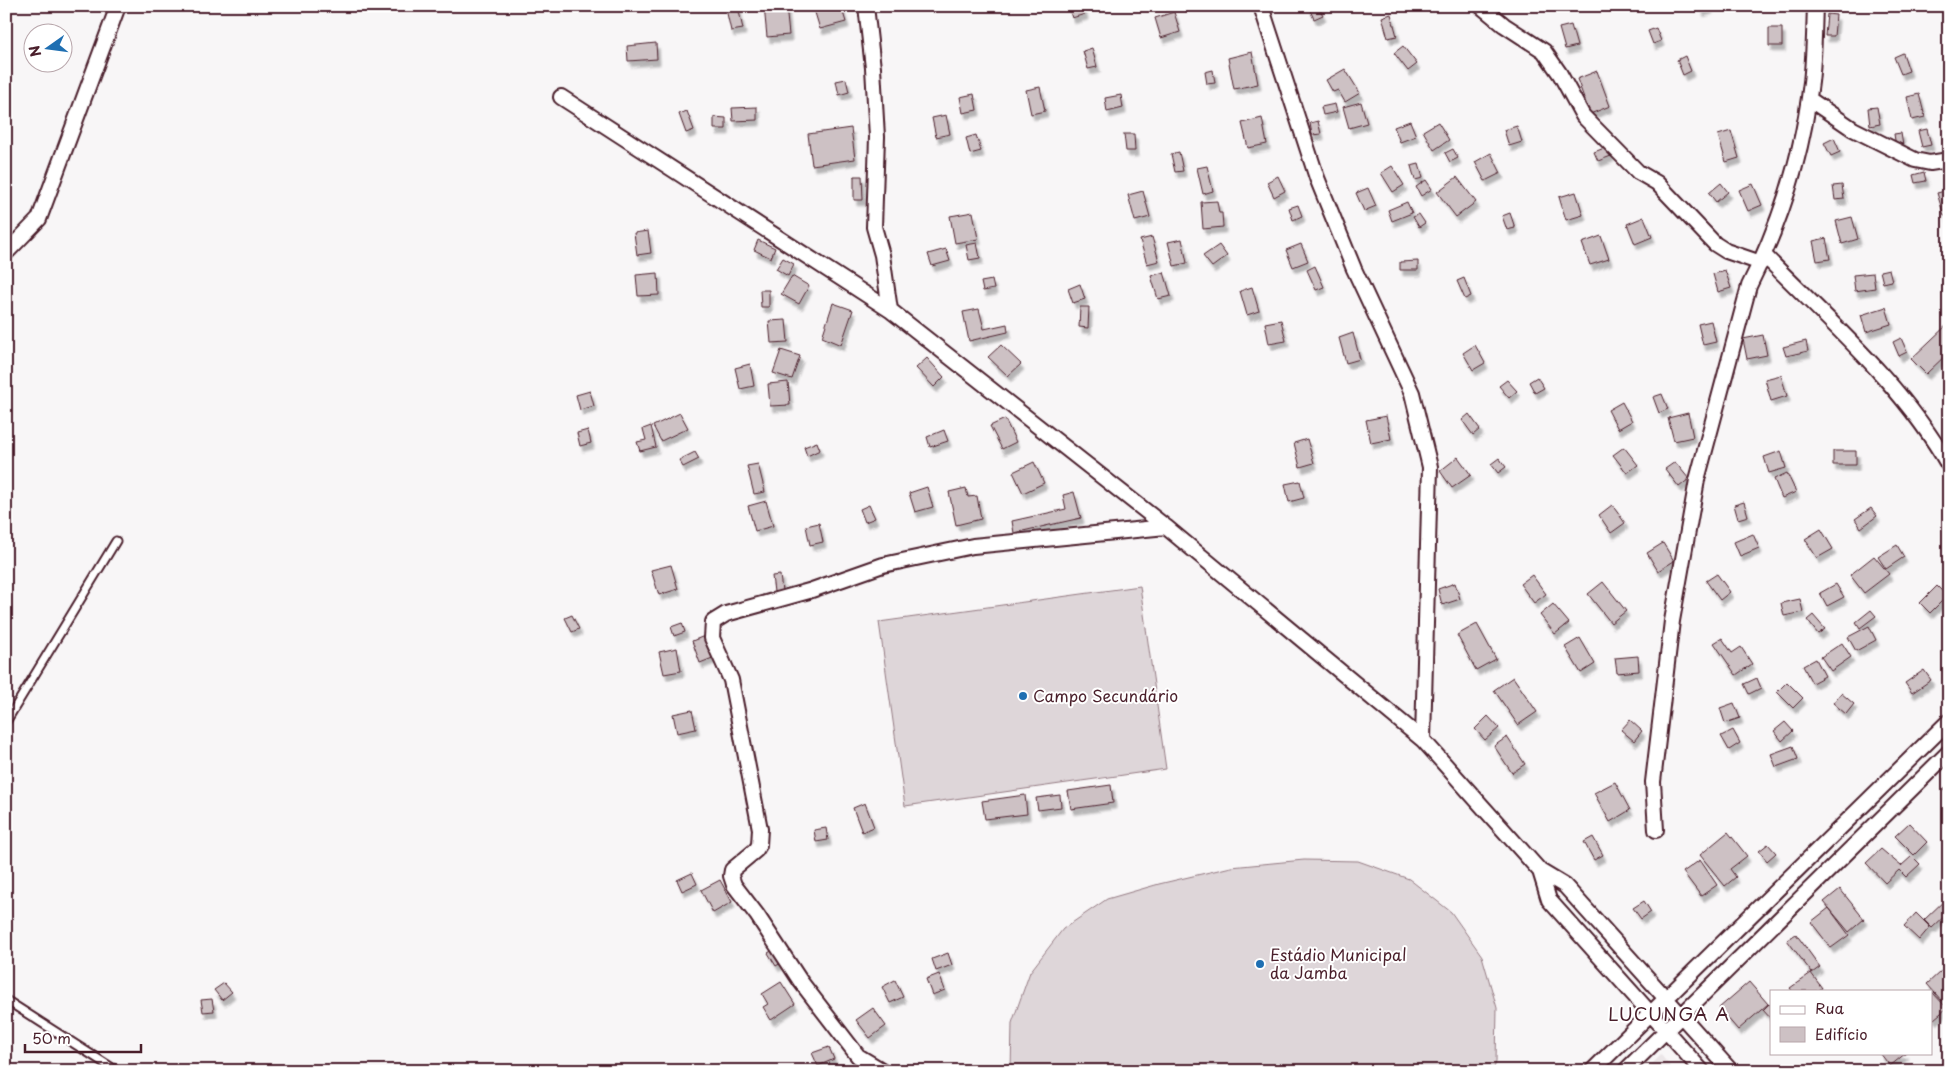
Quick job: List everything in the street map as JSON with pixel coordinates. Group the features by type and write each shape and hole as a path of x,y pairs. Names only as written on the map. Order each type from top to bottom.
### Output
{"street":[{"path":"6,253 39,219 118,6"},
{"path":"866,6 873,68 877,137 874,227 882,255 890,310"},
{"path":"1261,6 1317,178 1354,269 1412,393 1425,441 1430,467 1423,740"},
{"path":"1481,6 1504,25 1544,51 1560,74 1584,116 1638,172 1657,183 1715,244 1726,251 1763,259 1873,366 1934,441 1949,466"},
{"path":"1656,830 1652,782 1672,621 1697,480 1712,430 1749,286 1763,259 1795,167 1809,99 1815,6"},
{"path":"561,97 890,310 1166,527 1423,740 1540,872 1565,886 1731,1071"},
{"path":"1809,99 1853,129 1915,160 1930,163 1949,160"},
{"path":"884,1071 858,1056 801,982 757,915 734,885 731,876 732,870 756,850 760,840 760,829 731,680 712,638 713,622 726,614 809,591 883,565 973,546 1166,527"},
{"path":"1592,1071 1949,721"},
{"path":"1624,1071 1949,752"},
{"path":"1540,872 1549,900 1702,1071"}],"lane":[{"path":"6,722 116,540"},
{"path":"6,1000 117,1071"}],"shaded area":[{"name":"Campo Secundário","path":"1140,586 1166,769 905,806 879,622"},
{"name":"Estádio Municipal da Jamba","path":"1304,860 1358,861 1409,879 1451,912 1482,956 1497,1008 1496,1062 1493,1071 1011,1071 1012,1023 1030,972 1063,929 1107,899 1159,884 1231,867"},
{"path":"1661,1055 1674,1071 1645,1071"}],"building":[{"path":"764,6 786,6 789,35 767,37"},
{"path":"813,6 841,6 846,22 820,29"},
{"path":"1068,6 1083,6 1085,14 1072,18"},
{"path":"1308,6 1318,6 1323,15 1314,19"},
{"path":"1700,6 1709,6 1710,8 1701,11"},
{"path":"738,7 743,29 731,31 726,9"},
{"path":"1174,12 1180,32 1161,38 1155,18"},
{"path":"1391,14 1397,36 1388,38 1382,17"},
{"path":"1827,14 1836,15 1834,36 1825,36"},
{"path":"1571,25 1577,46 1565,49 1559,28"},
{"path":"1656,28 1661,41 1653,44 1648,31"},
{"path":"1769,28 1782,28 1782,46 1769,46"},
{"path":"656,43 657,59 628,61 627,46"},
{"path":"1403,46 1417,64 1408,71 1394,53"},
{"path":"1092,48 1097,67 1088,69 1083,51"},
{"path":"1252,52 1258,84 1234,89 1228,58"},
{"path":"1903,53 1909,71 1901,74 1894,57"},
{"path":"1685,56 1691,71 1683,75 1677,60"},
{"path":"1345,69 1360,93 1345,102 1338,90 1333,92 1326,80"},
{"path":"1213,70 1215,83 1207,84 1205,72"},
{"path":"1597,71 1610,106 1590,114 1577,79"},
{"path":"846,79 849,92 839,95 836,81"},
{"path":"1040,87 1045,111 1031,114 1026,90"},
{"path":"974,94 977,110 963,113 960,97"},
{"path":"1919,94 1925,117 1912,120 1907,97"},
{"path":"1121,95 1123,108 1107,112 1105,98"},
{"path":"1361,102 1367,123 1349,128 1343,107"},
{"path":"1335,104 1337,112 1323,115 1321,107"},
{"path":"757,107 757,120 733,121 732,108"},
{"path":"1877,107 1880,124 1870,126 1868,108"},
{"path":"687,111 694,130 686,133 679,114"},
{"path":"946,115 950,134 936,137 932,118"},
{"path":"714,117 726,118 726,129 714,129"},
{"path":"1262,118 1267,144 1248,148 1242,123"},
{"path":"1318,121 1321,134 1312,135 1310,123"},
{"path":"1410,121 1416,136 1400,142 1394,127"},
{"path":"1438,122 1449,140 1434,150 1423,131"},
{"path":"1517,126 1522,142 1509,146 1504,130"},
{"path":"851,128 855,159 812,165 808,134"},
{"path":"1927,129 1931,145 1922,147 1918,131"},
{"path":"1731,131 1739,158 1726,162 1718,135"},
{"path":"1901,133 1903,146 1896,147 1894,134"},
{"path":"1124,134 1134,134 1135,151 1126,151"},
{"path":"976,135 981,151 970,154 966,138"},
{"path":"1834,138 1840,152 1831,156 1824,143"},
{"path":"1607,147 1611,156 1598,161 1594,152"},
{"path":"1453,149 1458,158 1450,162 1445,153"},
{"path":"1179,152 1183,171 1175,172 1171,154"},
{"path":"1491,153 1501,173 1485,181 1475,162"},
{"path":"1419,164 1423,178 1415,180 1411,166"},
{"path":"1207,166 1213,191 1203,194 1197,168"},
{"path":"1392,166 1404,185 1393,192 1381,173"},
{"path":"1924,172 1926,181 1915,183 1913,175"},
{"path":"854,176 862,176 863,200 854,200"},
{"path":"1278,176 1285,191 1274,197 1267,182"},
{"path":"1457,177 1476,202 1456,217 1437,192"},
{"path":"1426,180 1432,189 1421,196 1416,187"},
{"path":"1721,183 1728,192 1716,202 1709,193"},
{"path":"1753,184 1762,205 1748,211 1739,190"},
{"path":"1842,185 1844,199 1835,200 1833,186"},
{"path":"1368,188 1376,206 1364,211 1356,193"},
{"path":"1143,191 1150,217 1135,221 1128,195"},
{"path":"1945,191 1949,203 1949,215 1944,216 1937,193"},
{"path":"1576,192 1583,215 1566,220 1559,197"},
{"path":"1217,201 1219,213 1222,213 1223,227 1203,229 1201,202"},
{"path":"1407,202 1412,213 1392,221 1388,210"},
{"path":"1298,205 1302,216 1293,220 1289,208"},
{"path":"973,212 978,239 955,243 950,216"},
{"path":"1510,213 1515,228 1507,230 1502,216"},
{"path":"1419,214 1425,223 1419,227 1413,217"},
{"path":"1644,217 1652,237 1635,244 1627,224"},
{"path":"1852,217 1858,239 1842,244 1836,221"},
{"path":"648,231 651,253 637,255 634,233"},
{"path":"1601,236 1609,259 1590,265 1582,243"},
{"path":"1152,237 1159,261 1147,264 1140,240"},
{"path":"1826,238 1830,259 1817,261 1813,241"},
{"path":"1182,239 1187,263 1174,266 1168,242"},
{"path":"758,240 775,248 771,258 754,250"},
{"path":"977,243 980,258 969,260 966,245"},
{"path":"1301,244 1308,261 1293,267 1286,250"},
{"path":"1219,245 1227,256 1212,267 1203,256"},
{"path":"946,249 950,261 932,266 928,254"},
{"path":"783,258 794,264 788,276 776,269"},
{"path":"1418,261 1418,270 1400,270 1400,262"},
{"path":"1315,266 1324,287 1316,290 1307,270"},
{"path":"1889,269 1892,281 1883,283 1880,271"},
{"path":"1725,270 1731,288 1718,292 1713,274"},
{"path":"1164,272 1171,296 1158,299 1151,276"},
{"path":"658,273 659,295 638,296 636,275"},
{"path":"1873,273 1875,288 1855,291 1853,275"},
{"path":"792,276 809,286 799,304 781,294"},
{"path":"1464,278 1471,296 1465,299 1457,281"},
{"path":"992,280 994,289 983,291 981,282"},
{"path":"1080,284 1085,299 1073,303 1068,289"},
{"path":"1252,287 1259,311 1247,315 1240,291"},
{"path":"760,290 769,290 769,307 761,307"},
{"path":"833,303 853,310 841,345 822,337"},
{"path":"1080,307 1089,307 1088,328 1079,327"},
{"path":"1886,307 1891,324 1866,332 1861,315"},
{"path":"979,309 984,329 1007,324 1008,332 969,341 963,312"},
{"path":"786,320 788,342 771,343 769,321"},
{"path":"1281,320 1286,341 1269,344 1265,323"},
{"path":"1711,321 1716,342 1703,345 1698,324"},
{"path":"1949,323 1949,352 1926,374 1911,359"},
{"path":"1353,333 1360,359 1346,363 1339,338"},
{"path":"1763,335 1767,355 1747,359 1743,339"},
{"path":"1901,338 1907,352 1899,356 1893,342"},
{"path":"1806,341 1808,351 1786,356 1783,347"},
{"path":"1001,345 1021,364 1008,376 988,357"},
{"path":"1475,345 1485,363 1473,370 1463,353"},
{"path":"781,350 800,356 792,379 773,373"},
{"path":"927,358 944,377 934,387 916,368"},
{"path":"750,364 754,386 740,389 735,368"},
{"path":"1781,375 1787,396 1771,401 1765,379"},
{"path":"1537,377 1544,388 1535,393 1529,382"},
{"path":"1507,380 1517,391 1509,398 1499,386"},
{"path":"788,382 790,405 770,406 768,384"},
{"path":"590,391 594,406 580,410 576,395"},
{"path":"1662,394 1668,409 1659,413 1653,397"},
{"path":"1622,402 1632,421 1618,429 1608,410"},
{"path":"680,413 688,428 661,441 653,426"},
{"path":"1688,413 1693,437 1674,441 1668,418"},
{"path":"1469,414 1480,429 1473,435 1462,420"},
{"path":"1386,416 1391,439 1371,443 1366,420"},
{"path":"1005,419 1016,442 1002,449 990,426"},
{"path":"651,426 656,447 640,451 637,442 646,440 643,429"},
{"path":"588,430 591,443 580,446 577,433"},
{"path":"944,430 948,441 930,447 927,437"},
{"path":"1307,439 1314,463 1300,467 1294,443"},
{"path":"817,442 820,450 807,456 804,447"},
{"path":"1624,447 1638,465 1627,473 1613,455"},
{"path":"1781,451 1786,468 1769,473 1764,457"},
{"path":"1833,451 1856,451 1856,465 1833,465"},
{"path":"695,452 699,459 683,467 679,460"},
{"path":"1458,457 1471,475 1452,488 1440,471"},
{"path":"1499,458 1506,467 1498,473 1491,464"},
{"path":"1034,462 1044,483 1023,493 1013,472"},
{"path":"1675,462 1689,479 1679,487 1665,469"},
{"path":"758,464 765,492 754,494 747,466"},
{"path":"1787,473 1796,492 1782,498 1774,479"},
{"path":"1300,481 1304,498 1289,502 1285,484"},
{"path":"927,487 933,507 915,512 909,493"},
{"path":"966,488 968,497 977,496 981,519 956,525 949,492"},
{"path":"1074,492 1081,518 1014,533 1012,521 1066,509 1063,495"},
{"path":"766,501 773,526 755,531 748,506"},
{"path":"1744,502 1748,516 1738,519 1734,505"},
{"path":"869,505 875,518 865,522 860,509"},
{"path":"1612,505 1625,523 1611,533 1599,515"},
{"path":"1871,508 1877,516 1861,528 1855,519"},
{"path":"819,523 823,542 810,545 806,526"},
{"path":"1821,529 1833,549 1817,558 1805,539"},
{"path":"1753,534 1759,548 1740,556 1734,542"},
{"path":"1663,543 1674,561 1658,571 1647,553"},
{"path":"1897,545 1904,557 1886,569 1878,557"},
{"path":"1874,556 1889,574 1864,593 1850,575"},
{"path":"671,565 678,589 659,595 651,570"},
{"path":"1717,574 1730,592 1720,600 1706,581"},
{"path":"780,575 782,591 774,592 772,576"},
{"path":"1532,575 1546,594 1534,603 1520,584"},
{"path":"1603,582 1626,611 1611,623 1588,594"},
{"path":"1455,583 1460,599 1442,605 1438,589"},
{"path":"1836,584 1844,597 1827,606 1820,593"},
{"path":"1937,586 1947,596 1930,613 1920,603"},
{"path":"1800,599 1803,612 1784,616 1781,603"},
{"path":"1553,604 1569,623 1555,634 1540,615"},
{"path":"1871,610 1876,616 1860,628 1856,622"},
{"path":"572,615 579,629 572,632 565,618"},
{"path":"1813,615 1825,629 1818,634 1807,620"},
{"path":"682,623 685,632 674,636 671,627"},
{"path":"1477,624 1496,659 1476,670 1457,635"},
{"path":"1869,626 1876,640 1856,651 1848,637"},
{"path":"707,635 715,657 700,663 692,641"},
{"path":"1580,638 1595,664 1581,673 1565,647"},
{"path":"1722,638 1732,653 1741,647 1752,664 1736,675 1714,643"},
{"path":"1842,643 1851,657 1831,671 1821,657"},
{"path":"677,648 681,671 664,674 659,652"},
{"path":"1638,656 1639,671 1617,673 1615,658"},
{"path":"1816,659 1825,676 1812,683 1803,666"},
{"path":"1924,670 1931,680 1912,693 1905,683"},
{"path":"1513,677 1537,712 1518,725 1494,690"},
{"path":"1757,678 1761,688 1749,694 1744,684"},
{"path":"1787,682 1803,698 1793,708 1777,692"},
{"path":"1841,693 1854,704 1846,714 1833,703"},
{"path":"1734,703 1740,718 1725,723 1720,708"},
{"path":"692,710 696,729 677,733 673,714"},
{"path":"1488,716 1499,728 1485,740 1475,729"},
{"path":"1630,720 1642,731 1634,741 1621,730"},
{"path":"1785,722 1793,731 1782,741 1774,731"},
{"path":"1733,730 1740,743 1729,750 1721,736"},
{"path":"1507,737 1525,764 1512,773 1494,746"},
{"path":"1793,746 1798,759 1776,767 1771,754"},
{"path":"1615,782 1630,810 1610,822 1594,793"},
{"path":"1949,784 1949,795 1943,789"},
{"path":"1111,785 1113,803 1071,809 1068,791"},
{"path":"1025,795 1027,814 985,819 982,801"},
{"path":"1060,795 1061,807 1038,810 1036,798"},
{"path":"865,803 874,827 862,832 853,808"},
{"path":"1909,823 1927,842 1914,855 1895,836"},
{"path":"826,828 828,840 816,842 814,830"},
{"path":"1728,832 1747,856 1730,869 1736,877 1725,886 1700,855"},
{"path":"1593,837 1603,855 1594,860 1584,842"},
{"path":"1768,844 1776,853 1767,861 1759,851"},
{"path":"1881,849 1901,866 1912,856 1920,864 1906,877 1899,870 1885,883 1866,863"},
{"path":"1700,860 1717,885 1701,896 1683,872"},
{"path":"692,873 697,884 682,891 677,880"},
{"path":"720,880 732,902 713,913 701,890"},
{"path":"1840,889 1864,919 1849,932 1824,902"},
{"path":"1948,897 1949,912 1932,928 1924,920"},
{"path":"1644,901 1651,912 1641,919 1633,908"},
{"path":"1829,908 1849,935 1831,948 1811,922"},
{"path":"1916,913 1930,927 1919,940 1904,926"},
{"path":"1796,934 1820,967 1812,973 1787,940"},
{"path":"776,948 784,961 776,966 768,953"},
{"path":"948,953 952,965 936,971 932,959"},
{"path":"1941,971 1949,979 1949,995 1942,1001 1927,984"},
{"path":"1811,973 1822,988 1819,990 1791,990 1790,988"},
{"path":"939,974 945,990 932,995 926,979"},
{"path":"895,980 903,997 890,1003 882,987"},
{"path":"781,982 795,1004 771,1020 763,1007 768,1004 762,994"},
{"path":"1749,982 1768,1004 1738,1030 1719,1008"},
{"path":"224,983 232,992 222,1000 214,990"},
{"path":"1932,992 1947,1008 1934,1019 1932,1017"},
{"path":"212,999 214,1011 203,1012 201,1000"},
{"path":"1770,1005 1770,1018 1763,1010"},
{"path":"873,1008 886,1026 870,1038 856,1020"},
{"path":"829,1047 834,1059 818,1066 812,1053"},
{"path":"1881,1054 1905,1054 1890,1066"}],"place":[{"name":"Campo Secundário","path":"1023,696"},
{"name":"Estádio Municipal da Jamba","path":"1260,964"}],"district":[{"name":"LUCUNGA A","path":"1669,1015"}]}
